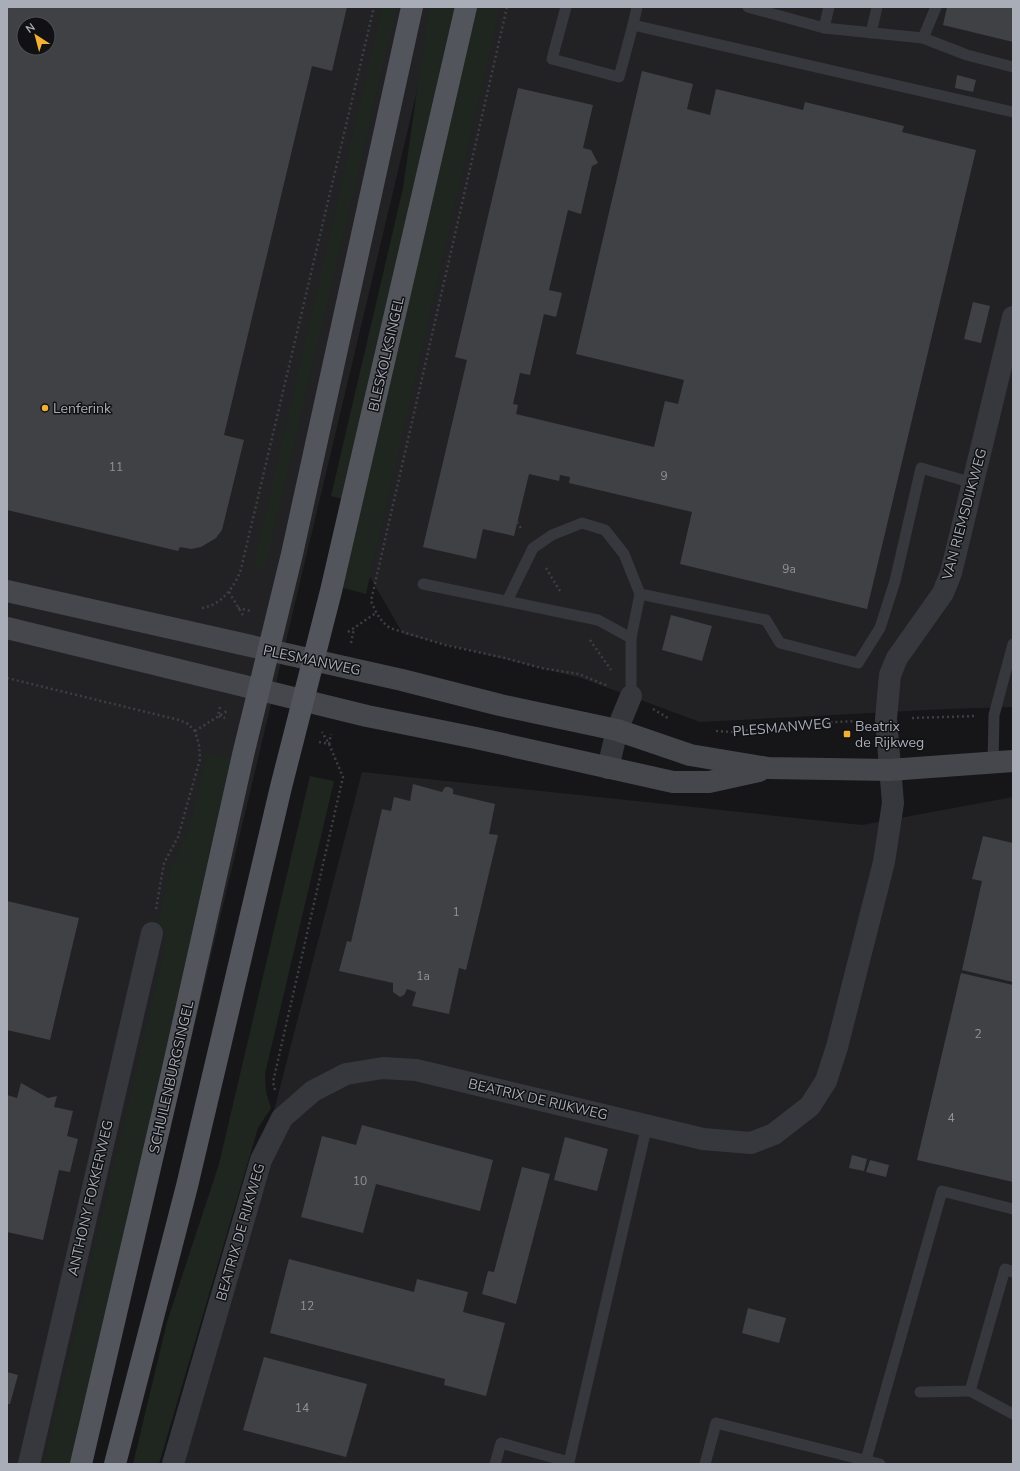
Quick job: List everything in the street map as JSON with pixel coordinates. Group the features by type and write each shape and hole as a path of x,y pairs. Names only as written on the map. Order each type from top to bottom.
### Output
{"main road":[{"path":"259,690 292,554 412,7"},
{"name":"BLESKOLKSINGEL","path":"303,701 314,660 466,7"},
{"name":"PLESMANWEG","path":"7,591 402,680 500,705 617,730 690,754 768,768 889,770 1003,763"},
{"name":"PLESMANWEG","path":"7,628 367,716 476,738 673,782 709,782 768,768"},
{"name":"SCHUILENBURGSINGEL","path":"80,1464 172,1073 243,755 259,690"},
{"path":"115,1464 188,1178 303,701"}],"street":[{"name":"VAN RIEMSDIJKWEG","path":"889,770 886,719 890,675 897,658 943,593 949,580 1013,317"},
{"path":"608,768 617,730 631,696"},
{"name":"BEATRIX DE RIJKWEG","path":"173,1464 261,1160 282,1118 313,1091 346,1074 383,1068 416,1070 703,1139 751,1143 774,1134 810,1106 826,1081 884,862 892,803 889,770"},
{"name":"ANTHONY FOKKERWEG","path":"29,1464 152,933"}],"lane":[{"path":"566,7 552,59 619,77 637,7"},
{"path":"748,7 824,28 923,38 967,55 1013,67"},
{"path":"824,28 829,7"},
{"path":"871,32 877,7"},
{"path":"923,38 936,7"},
{"path":"633,25 1013,112"},
{"path":"640,594 766,620 780,643 858,663 880,628 895,581 921,468 973,483"},
{"path":"507,601 533,548 552,535 582,523 605,530 624,554 640,594 631,638 631,696"},
{"path":"423,584 598,620 631,638"},
{"path":"1003,763 994,715 1013,644"},
{"path":"495,1464 501,1443 569,1462 648,1125"},
{"path":"866,1460 942,1191 1013,1209"},
{"path":"970,1391 1005,1269 1013,1272"},
{"path":"920,1392 970,1391 1013,1414"},
{"path":"705,1464 716,1423 880,1464"}],"path":[{"path":"238,608 229,592 234,586 241,569 374,7"},
{"path":"507,7 372,601 376,613 383,623 390,628 445,645 505,658 541,668 579,674 631,696 673,722"},
{"path":"354,628 376,613"},
{"path":"7,678 179,720 188,724 196,731 200,759 178,837 164,863 152,933"},
{"name":"PLESMANWEG","path":"710,731 732,732 809,723 994,715"},
{"path":"282,1118 273,1082 343,777"}],"shaded area":[{"path":"7,7 437,7 90,1464 7,1464"},
{"path":"382,7 397,7 265,569 253,567"},
{"path":"429,7 457,7 342,499 331,496 403,188"},
{"path":"475,7 500,7 366,594 343,588"},
{"path":"487,7 1013,7 1013,707 700,722 581,678 403,634 362,563"},
{"path":"207,753 232,757 220,826 71,1464 44,1464 168,935 155,932 171,866 190,825"},
{"path":"362,772 862,825 1013,797 1013,1464 182,1464"},
{"path":"310,776 334,781 265,1074 266,1092 271,1108 258,1128 159,1464 133,1464 167,1322 219,1164"}],"building":[{"path":"7,7 347,7 332,71 312,66 224,435 244,440 222,530 216,538 201,547 191,549 180,547 178,551 7,510"},
{"path":"947,7 1013,7 1013,42 943,25"},
{"path":"642,71 693,84 687,109 710,115 716,89 803,110 805,102 904,126 902,132 976,150 867,609 680,564 692,512 569,483 570,477 560,475 559,481 529,474 514,536 483,529 476,559 423,547 467,360 455,357 518,88 593,105 583,148 591,150 598,163 592,166 581,214 568,210 549,290 562,293 556,317 544,314 530,375 520,373 513,404 518,405 516,414 654,447 665,401 678,404 684,380 576,354"},
{"path":"957,75 976,80 973,92 955,88"},
{"path":"973,302 990,306 981,343 964,339"},
{"path":"671,615 712,626 702,661 662,650"},
{"path":"413,784 442,792 445,787 449,787 453,789 453,794 495,804 489,834 498,835 466,970 459,968 449,1014 412,1006 416,992 407,989 404,995 400,997 393,992 393,983 339,971 347,941 351,942 382,809 391,811 394,797 410,801"},
{"path":"983,836 1013,843 1013,982 962,970 982,881 972,879"},
{"path":"7,901 79,918 50,1040 7,1030"},
{"path":"961,973 1013,985 1013,1182 917,1160"},
{"path":"21,1083 48,1098 57,1096 54,1107 73,1111 67,1136 78,1139 70,1172 59,1170 43,1240 7,1232 7,1095 17,1098"},
{"path":"362,1125 493,1160 480,1211 376,1184 363,1233 301,1217 322,1136 356,1145"},
{"path":"565,1137 608,1149 597,1191 554,1180"},
{"path":"852,1155 867,1159 864,1171 849,1168"},
{"path":"870,1160 889,1165 886,1177 866,1172"},
{"path":"522,1167 550,1174 516,1304 482,1294 488,1271 494,1272"},
{"path":"289,1259 414,1292 417,1279 468,1292 463,1312 505,1323 486,1396 444,1385 445,1379 270,1333"},
{"path":"748,1308 786,1318 779,1343 742,1333"},
{"path":"264,1357 367,1384 346,1457 243,1430"},
{"path":"7,1372 18,1375 10,1404 7,1404"}],"place":[{"name":"Lenferink","path":"45,408"},
{"name":"Beatrix de Rijkweg","path":"847,734"}]}
